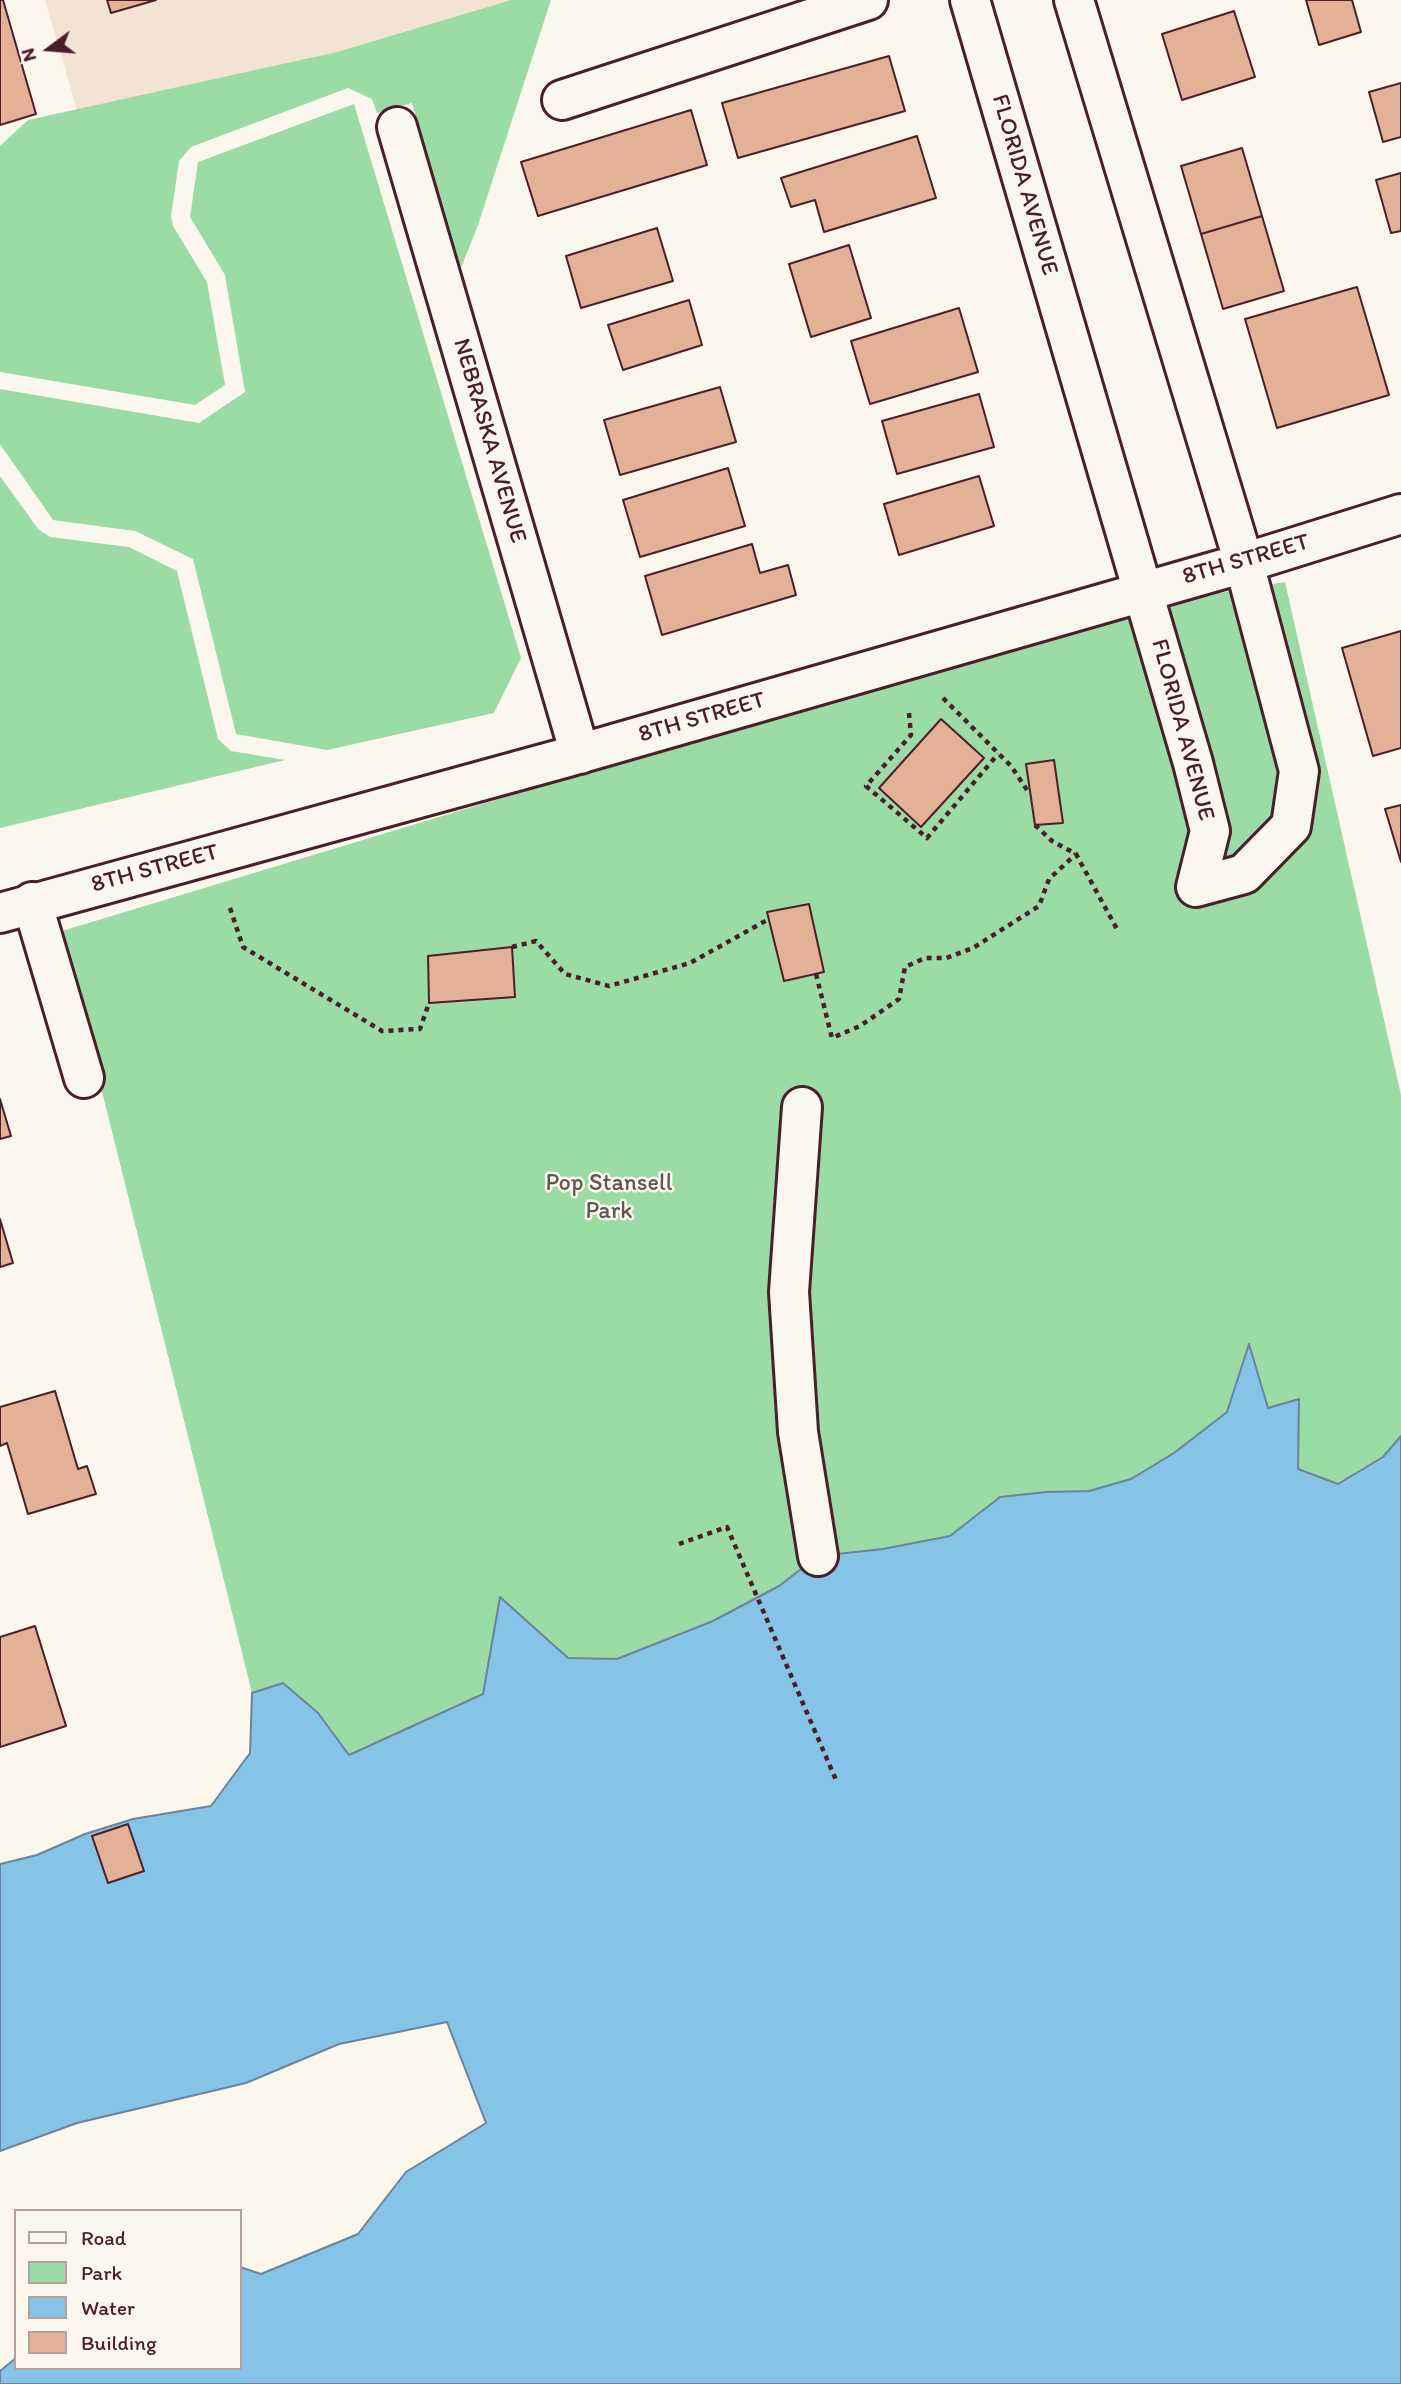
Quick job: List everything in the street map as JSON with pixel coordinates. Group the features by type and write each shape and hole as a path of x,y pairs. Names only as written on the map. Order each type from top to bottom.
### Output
{"street":[{"path":"562,100 868,0"},
{"name":"FLORIDA AVENUE","path":"970,0 1193,763 1210,831 1196,887 1244,874 1291,826 1299,771 1244,563 1074,0"},
{"name":"NEBRASKA AVENUE","path":"397,127 580,754"},
{"name":"8TH STREET","path":"16,907 580,754 1142,589 1244,563 1401,514"},
{"path":"16,907 84,1077"},
{"path":"802,1107 789,1292 798,1432 818,1556"}],"path":[{"path":"943,698 998,754 1027,790"},
{"path":"909,713 911,735 866,786 927,838 998,754"},
{"path":"1035,825 1052,841 1076,854 1118,931"},
{"path":"816,974 832,1038 860,1027 899,999 905,967 925,957 946,958 973,948 1039,906 1049,879 1076,854"},
{"path":"230,908 243,947 382,1031 420,1028 429,1003"},
{"path":"512,947 536,941 565,974 609,986 690,963 769,919"},
{"path":"679,1544 727,1527 836,1780"}],"shaded area":[{"path":"45,0 511,0 337,52 77,110"}],"green space":[{"path":"511,0 551,0 478,225 461,268 412,103 377,113 372,99 348,88 191,147 179,161 171,216 173,226 207,282 225,385 195,405 0,372 0,146 28,120 337,52"},
{"path":"354,104 521,658 494,713 327,750 236,734 193,559 135,531 53,520 0,444 0,389 199,423 245,392 225,275 190,217 198,162"},
{"path":"0,476 38,529 50,537 129,547 177,571 218,739 231,751 285,760 0,828"},
{"name":"Pop Stansell Park","path":"1285,582 1401,1095 1401,1436 1383,1457 1338,1484 1298,1469 1299,1399 1268,1408 1249,1345 1227,1412 1174,1453 1131,1479 1089,1491 1000,1497 950,1536 883,1549 818,1556 779,1586 713,1621 617,1659 568,1658 349,1755 318,1713 283,1683 252,1693 62,931 1130,608"}],"water":[{"path":"1249,1344 1268,1408 1299,1399 1298,1469 1338,1484 1383,1457 1401,1436 1401,2384 0,2384 0,2371 14,2360 14,2370 242,2370 242,2268 261,2274 358,2234 406,2172 486,2123 447,2022 339,2044 246,2083 77,2123 0,2151 0,1864 37,1855 85,1834 133,1819 211,1806 250,1753 252,1693 283,1683 318,1713 349,1755 483,1694 500,1597 568,1658 617,1659 713,1621 779,1586 818,1556 883,1549 950,1536 1000,1497 1089,1491 1131,1479 1174,1453 1227,1412"}],"building":[{"path":"0,0 3,0 36,114 0,125"},
{"path":"107,0 156,0 111,13"},
{"path":"1306,0 1352,0 1361,32 1319,45"},
{"path":"1234,11 1255,77 1182,100 1162,34"},
{"path":"889,56 905,111 738,158 722,103"},
{"path":"1401,83 1401,137 1383,142 1369,92"},
{"path":"691,110 707,165 538,216 521,162"},
{"path":"917,136 936,198 824,232 815,200 791,207 781,178"},
{"path":"1242,148 1262,216 1201,234 1181,166"},
{"path":"1401,173 1401,231 1391,233 1376,180"},
{"path":"1262,216 1284,291 1223,309 1201,234"},
{"path":"657,228 673,281 581,308 566,256"},
{"path":"849,245 871,318 811,337 789,264"},
{"path":"1357,287 1389,395 1277,428 1245,319"},
{"path":"689,300 702,345 623,370 608,325"},
{"path":"959,308 978,372 870,404 851,341"},
{"path":"720,387 736,442 620,475 604,420"},
{"path":"979,394 994,447 897,474 882,421"},
{"path":"728,468 745,526 640,557 623,500"},
{"path":"979,476 994,526 899,555 884,504"},
{"path":"752,544 760,573 788,565 796,595 662,635 645,576"},
{"path":"1401,631 1401,748 1373,756 1342,648"},
{"path":"941,719 984,758 921,827 879,788"},
{"path":"1054,760 1063,823 1035,825 1026,764"},
{"path":"1401,805 1401,862 1385,809"},
{"path":"809,904 824,972 784,981 767,912"},
{"path":"512,947 515,997 429,1003 428,956"},
{"path":"0,1099 11,1136 0,1139"},
{"path":"0,1219 13,1263 0,1267"},
{"path":"55,1391 78,1469 87,1466 96,1494 28,1514 7,1443 0,1446 0,1407"},
{"path":"35,1626 66,1726 0,1747 0,1637"},
{"path":"128,1824 144,1871 108,1883 92,1836"}]}
